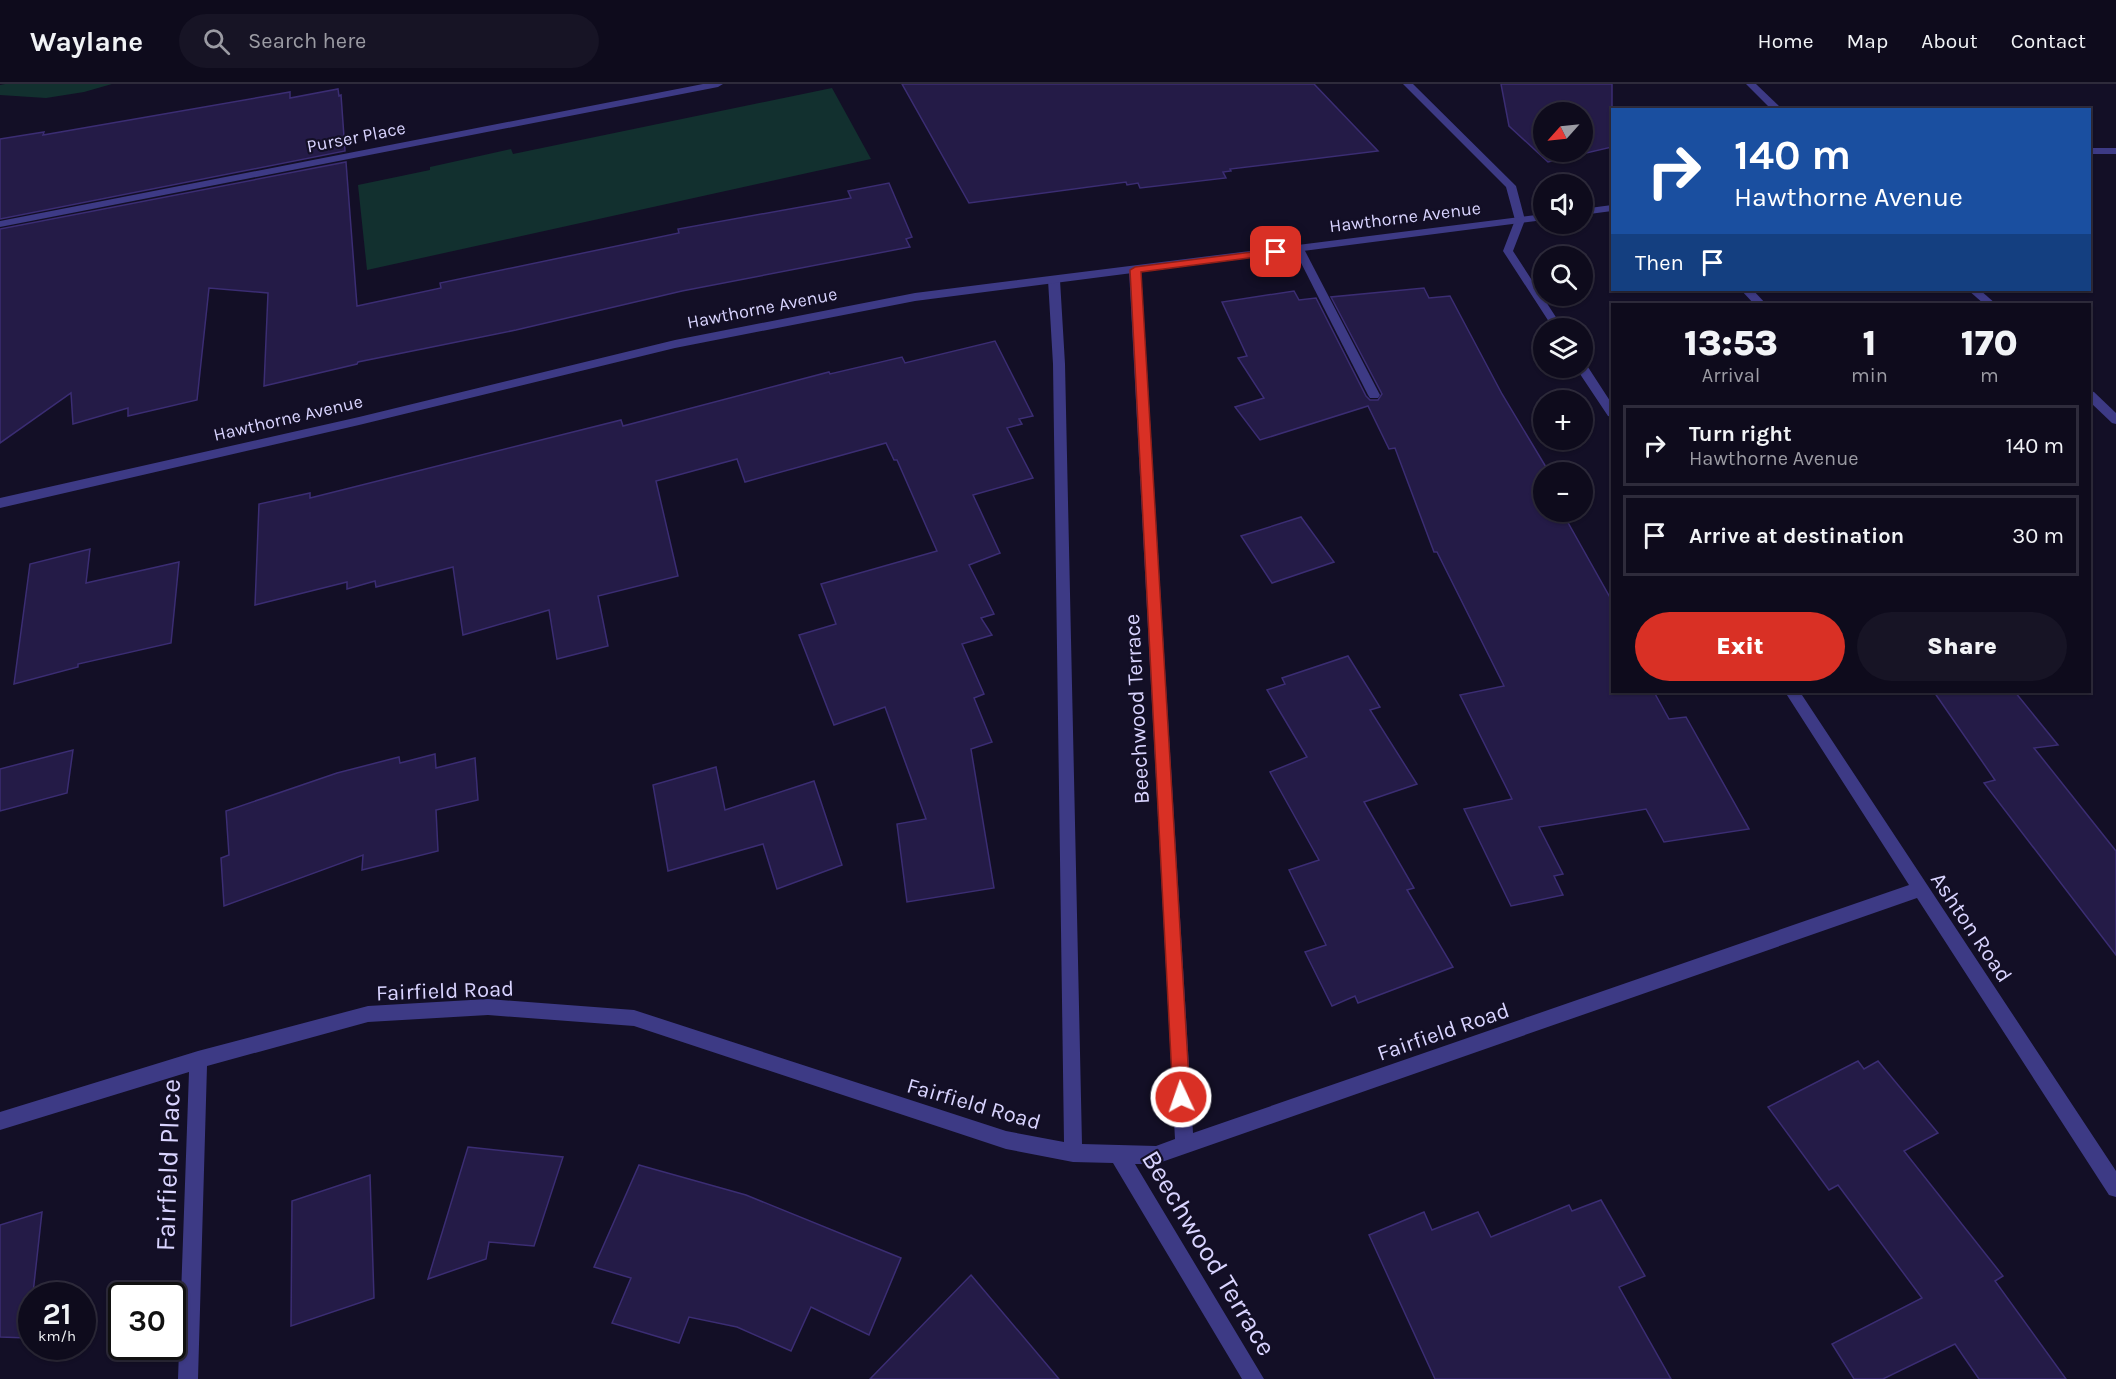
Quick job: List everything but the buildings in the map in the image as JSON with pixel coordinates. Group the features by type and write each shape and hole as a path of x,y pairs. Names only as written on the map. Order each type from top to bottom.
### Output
{"street":[{"name":"Purser Place","path":"0,224 718,84"},
{"path":"1408,84 1511,186 1520,220 1508,251 1552,318"},
{"path":"1751,84 1776,108"},
{"path":"2091,151 2116,151"},
{"path":"1593,211 1611,208"},
{"name":"Hawthorne Avenue","path":"0,503 359,421 675,344 915,297 1533,218"},
{"path":"1299,249 1374,394"},
{"name":"Beechwood Terrace","path":"1135,270 1184,1144"},
{"path":"1054,280 1060,376 1073,1153"},
{"path":"1748,291 1759,303"},
{"path":"1975,291 1989,303"},
{"path":"1589,378 1611,411"},
{"path":"2091,396 2116,420"},
{"name":"Ashton Road","path":"1793,693 2116,1188"},
{"name":"Fairfield Road","path":"0,1121 198,1060 368,1014 488,1006 634,1018 1006,1140 1073,1153 1156,1155 1920,889"},
{"name":"Fairfield Place","path":"188,1379 198,1060"},
{"name":"Beechwood Terrace","path":"1118,1154 1254,1379"}],"green space":[{"path":"112,84 84,92 46,98 0,95 0,85"},
{"path":"832,88 871,159 367,270 358,185 430,170 430,167 511,149 513,154"}],"route":[{"path":"1181,1097 1135,270 1276,252"}]}
